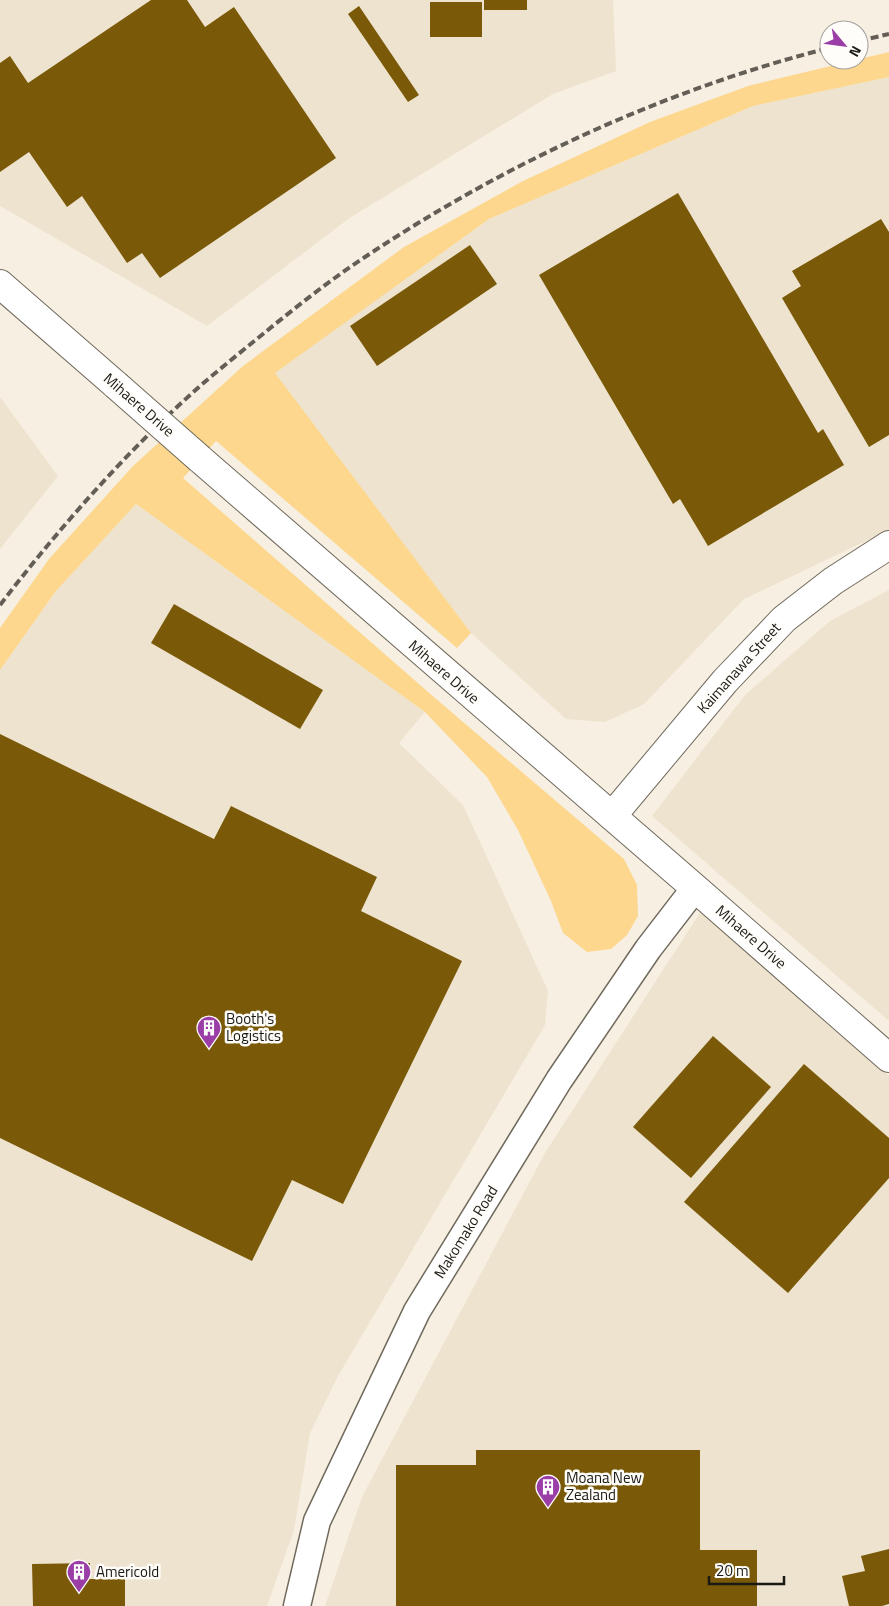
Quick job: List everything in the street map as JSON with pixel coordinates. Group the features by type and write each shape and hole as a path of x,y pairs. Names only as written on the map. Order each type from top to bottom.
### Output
{"main road":[{"name":"Mihaere Drive","path":"0,284 889,1058"},
{"name":"Kaimanawa Street","path":"612,816 725,681 784,619 833,581 889,545"}],"street":[{"name":"Makomako Road","path":"297,1606 317,1521 417,1311 559,1080 648,949 695,888"}],"shaded area":[{"path":"0,0 613,0 616,71 553,94 351,217 207,326 0,206"},
{"path":"889,52 889,77 753,106 489,219 275,373 471,633 457,648 216,441 183,478 435,698 624,859 637,885 638,916 627,935 611,949 587,952 563,933 551,901 518,830 487,777 425,712 136,504 56,591 0,670 0,628 49,559 133,466 243,366 404,247 523,181 650,122 748,86 819,69 869,70 869,57"},
{"path":"889,77 889,530 744,599 644,704 605,722 566,719 471,633 274,373 489,219 753,106"},
{"path":"0,397 58,476 0,549"},
{"path":"136,504 425,712 399,743 463,805 548,991 545,1025 338,1376 310,1433 294,1530 267,1606 0,1606 0,670 56,591"},
{"path":"889,590 889,1021 652,816 745,695 830,621"},
{"path":"703,908 889,1076 889,1606 325,1606 362,1497 545,1153"}],"building":[{"path":"151,0 187,0 205,27 234,7 336,158 160,278 142,253 127,263 82,196 67,207 29,152 0,172 0,63 10,56 28,83"},
{"path":"484,0 527,0 527,10 484,10"},
{"path":"430,2 482,2 482,37 430,37"},
{"path":"359,6 419,95 408,102 348,14"},
{"path":"678,193 818,433 823,429 844,465 708,546 680,499 673,504 539,275"},
{"path":"881,219 889,232 889,435 869,447 782,298 801,286 792,271"},
{"path":"470,245 497,284 377,366 350,326"},
{"path":"174,604 323,690 300,729 151,643"},
{"name":"Booth's Logistics","path":"0,734 214,839 231,806 377,877 361,911 462,961 343,1204 292,1180 252,1261 0,1138"},
{"path":"713,1036 771,1087 691,1178 633,1127"},
{"path":"804,1064 889,1138 889,1178 788,1293 684,1202"},
{"name":"Moana New Zealand","path":"476,1450 700,1450 700,1550 757,1550 757,1606 396,1606 396,1465 476,1465"},
{"path":"889,1549 889,1604 882,1606 849,1606 842,1576 865,1571 861,1556"},
{"name":"Americold","path":"90,1563 89,1579 125,1579 125,1606 33,1606 32,1564"}],"railway":[{"path":"869,39 889,34"},
{"path":"0,605 70,519 120,464 173,411 211,376 290,312 365,257 474,191 588,133 707,85 767,65 819,51"}],"place":[{"name":"Booth's Logistics","path":"209,1049"},
{"name":"Moana New Zealand","path":"548,1508"},
{"name":"Americold","path":"79,1593"}]}
